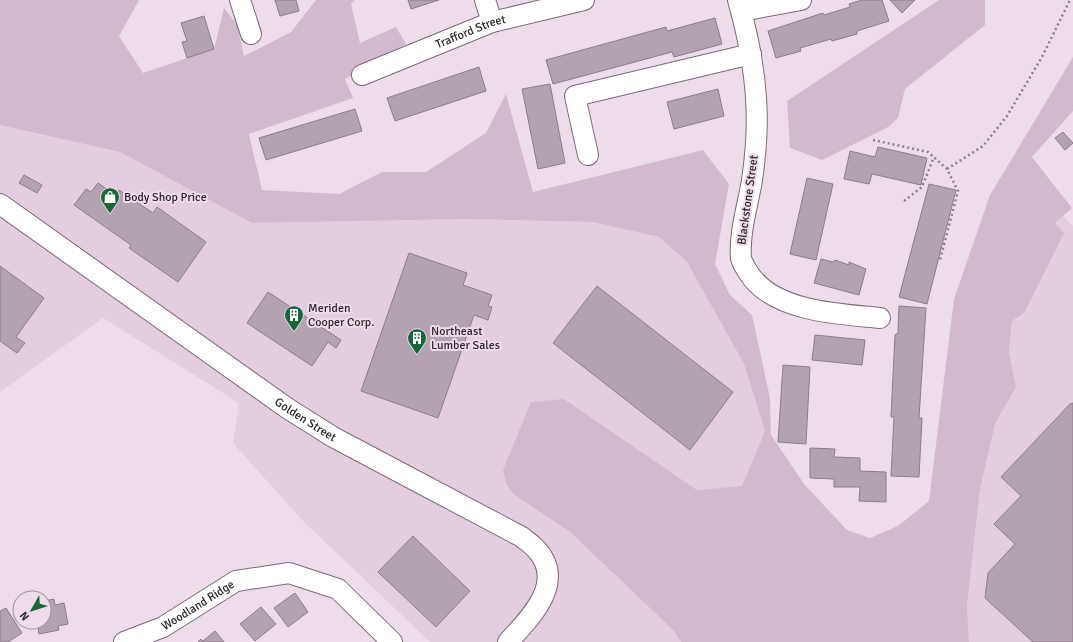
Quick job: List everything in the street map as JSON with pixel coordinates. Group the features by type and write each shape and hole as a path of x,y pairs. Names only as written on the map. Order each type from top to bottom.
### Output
{"street":[{"path":"240,0 251,34"},
{"path":"485,0 492,22"},
{"name":"Trafford Street","path":"362,75 492,22 584,0"},
{"path":"739,5 801,0"},
{"name":"Blackstone Street","path":"739,5 751,54 756,98 757,139 752,179 742,235 741,259 753,279 770,293 795,304 833,313 880,318"},
{"path":"588,155 575,96 751,54"},
{"name":"Golden Street","path":"0,204 288,408 333,437 522,537 537,549 546,565 548,584 541,601 529,618 508,642"},
{"name":"Woodland Ridge","path":"124,642 163,627 236,580 289,573 338,589 392,642"}],"path":[{"path":"947,169 983,146 1007,116 1042,57 1070,0"},
{"path":"873,140 928,152 947,169 958,191 940,260"},
{"path":"904,201 922,187 934,157"}],"shaded area":[{"path":"0,0 139,0 119,36 143,73 214,49 224,8 237,24 244,56 291,32 316,0 355,0 351,4 360,43 396,27 406,44 345,79 353,98 249,134 262,190 339,194 382,172 426,172 486,133 506,94 533,192 703,150 729,184 715,264 730,295 752,315 770,398 771,435 804,484 847,530 870,538 898,526 929,501 954,299 990,195 1073,57 1073,111 1032,157 1072,208 1055,223 1064,233 1024,313 1012,321 1009,352 1016,387 995,424 980,489 967,605 969,642 681,642 674,631 570,532 513,494 506,483 503,470 531,402 564,399 697,490 742,486 765,431 744,364 687,262 659,237 592,222 467,219 252,223 120,152 0,125"},
{"path":"939,0 985,0 985,25 905,89 898,118 888,127 822,160 790,148 787,101"},
{"path":"0,125 120,152 252,223 467,219 592,222 659,237 687,262 744,364 765,431 742,487 697,490 564,399 503,470 506,483 513,494 570,532 674,631 681,642 430,642 302,520 233,443 239,403 103,318 0,392"},
{"path":"1063,216 1073,226 1073,642 969,642 967,605 980,489 995,424 1016,387 1009,352 1012,321 1024,313 1055,223"}],"building":[{"path":"275,0 296,0 299,11 280,16"},
{"path":"408,0 439,0 411,9"},
{"path":"862,0 882,0 889,21 857,31 857,34 832,41 831,39 800,48 801,51 776,58 768,31 823,13 824,15 850,7 849,4"},
{"path":"890,0 915,0 902,13"},
{"path":"204,16 214,49 187,58 182,42 187,41 181,23"},
{"path":"715,18 722,44 674,57 672,52 553,84 546,60 666,27 667,31"},
{"path":"479,67 486,91 395,121 387,98"},
{"path":"550,84 565,163 538,169 522,89"},
{"path":"718,89 724,116 674,129 667,102"},
{"path":"355,109 362,131 266,160 259,138"},
{"path":"1063,132 1073,143 1065,150 1055,138"},
{"path":"878,147 927,158 921,185 872,174 869,184 844,179 850,151 875,157"},
{"path":"24,175 42,185 37,193 19,183"},
{"path":"807,178 833,184 816,260 790,254"},
{"path":"98,183 115,195 119,190 153,213 157,207 206,242 178,282 129,248 131,245 74,205 86,189 91,192"},
{"path":"929,184 956,190 927,304 899,297"},
{"name":"Northeast Lumber Sales","path":"409,253 467,273 463,285 492,295 488,306 492,307 488,320 474,315 438,418 361,391"},
{"path":"821,259 833,262 835,260 849,265 849,262 866,269 859,295 814,283"},
{"path":"0,266 44,298 16,337 25,343 17,353 0,341"},
{"path":"597,286 733,392 690,450 553,343"},
{"name":"Meriden Cooper Corp.","path":"268,292 341,340 336,348 328,342 312,366 247,323"},
{"path":"899,306 926,308 919,418 922,418 919,477 891,476 894,417 891,417 895,335 898,333"},
{"path":"815,335 865,340 862,365 812,360"},
{"path":"783,365 810,367 806,444 778,442"},
{"path":"1073,403 1073,642 1033,642 985,598 988,573 1015,544 994,524 1021,496 1001,477 1070,404"},
{"path":"810,448 835,449 834,457 860,458 860,471 886,472 886,502 859,501 860,487 834,487 834,479 810,478"},
{"path":"413,536 470,591 436,627 378,572"},
{"path":"295,593 308,612 288,627 274,608"},
{"path":"52,599 54,599 55,605 64,603 68,624 58,626 59,630 39,634 38,630 52,630"},
{"path":"261,607 276,624 255,641 240,624"},
{"path":"6,608 12,617 12,630 20,630 22,633 8,642 0,642 0,611"},
{"path":"215,631 224,642 198,642 201,639 203,641"}],"place":[{"name":"Body Shop Price","path":"110,214"},
{"name":"Meriden Cooper Corp.","path":"294,332"},
{"name":"Northeast Lumber Sales","path":"417,355"}]}
